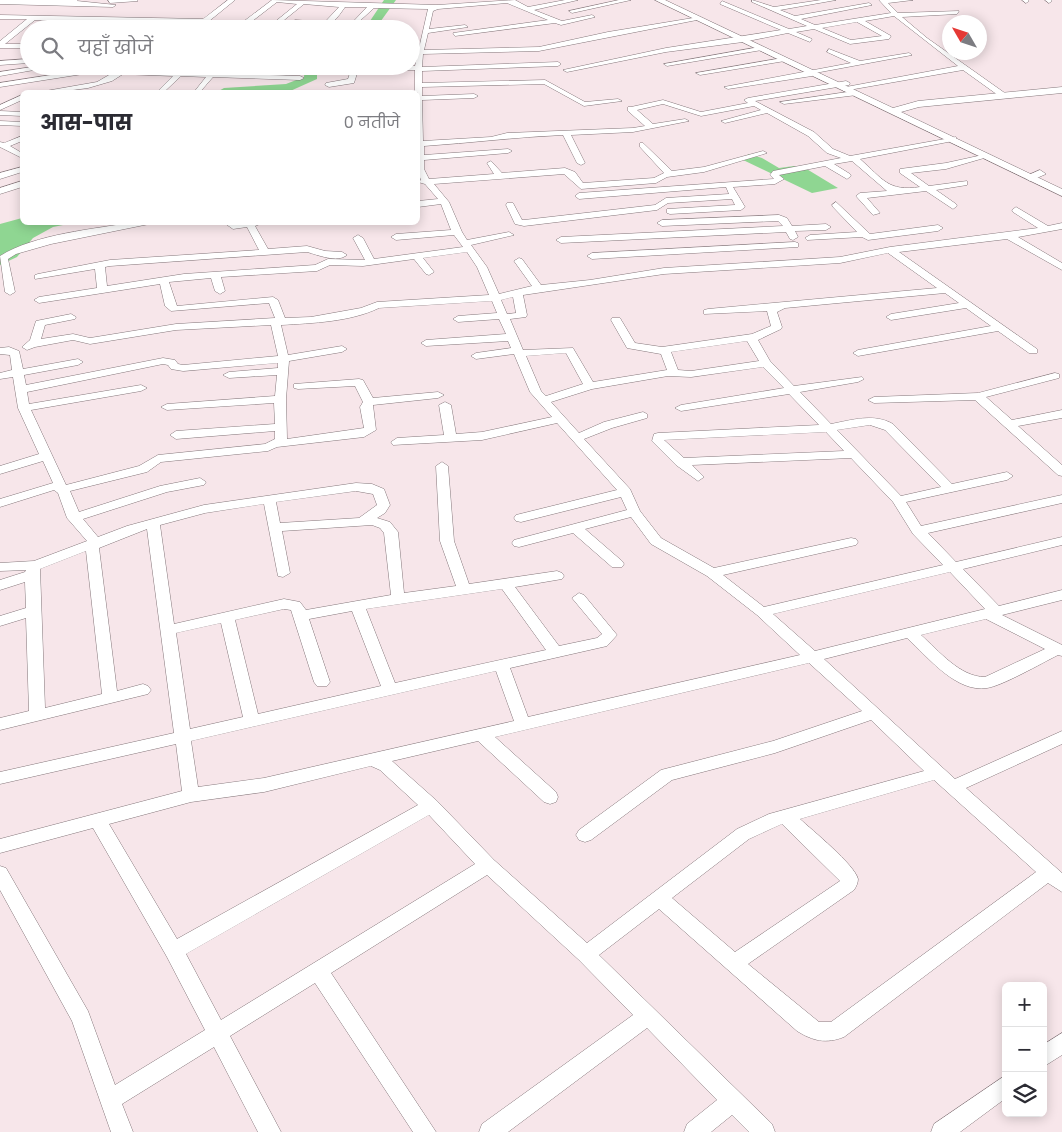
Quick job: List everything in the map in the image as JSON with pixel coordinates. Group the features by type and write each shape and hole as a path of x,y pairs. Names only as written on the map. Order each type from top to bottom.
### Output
{"main road":[{"path":"659,0 899,110 1035,176 1062,193"},
{"path":"669,0 760,49 836,84 850,88"},
{"path":"899,110 918,104 1062,90"},
{"path":"899,110 987,156 1035,176 1062,184"}],"street":[{"path":"205,20 232,0"},
{"path":"250,20 276,0 302,3 439,7"},
{"path":"420,49 421,35 430,10 457,3 510,0 555,21"},
{"path":"528,9 575,0"},
{"path":"572,11 628,0"},
{"path":"774,9 833,0"},
{"path":"883,1 910,0"},
{"path":"0,2 51,4 72,2 102,5 111,2 135,1"},
{"path":"754,1 850,42 889,37 857,19"},
{"path":"883,1 893,12 1006,96"},
{"path":"54,18 72,2"},
{"path":"1,25 30,3"},
{"path":"280,20 302,3"},
{"path":"330,20 342,3"},
{"path":"722,3 810,40"},
{"path":"31,20 51,4"},
{"path":"567,70 666,50 743,39 893,12 948,5"},
{"path":"358,20 372,6"},
{"path":"794,18 869,6"},
{"path":"62,12 83,12"},
{"path":"0,17 138,20 149,12"},
{"path":"893,12 957,12"},
{"path":"455,34 555,21 564,22 592,17"},
{"path":"420,63 540,49 608,34 699,19"},
{"path":"421,35 499,20"},
{"path":"603,42 709,24"},
{"path":"0,43 20,29"},
{"path":"12,36 20,36"},
{"path":"0,43 20,45"},
{"path":"667,64 760,49"},
{"path":"829,51 859,64"},
{"path":"728,87 910,55"},
{"path":"420,63 474,60"},
{"path":"700,73 783,60"},
{"path":"0,63 20,62"},
{"path":"420,63 558,64"},
{"path":"724,78 796,66"},
{"path":"650,126 631,109 663,102 701,114 966,67"},
{"path":"0,74 20,71"},
{"path":"0,85 73,75"},
{"path":"70,90 101,83 113,75"},
{"path":"144,79 148,75"},
{"path":"162,90 178,75"},
{"path":"199,90 211,75 300,78"},
{"path":"330,75 328,89 352,81 353,75"},
{"path":"418,75 418,90"},
{"path":"418,84 555,81 579,76"},
{"path":"555,81 584,104 618,101"},
{"path":"353,89 358,82"},
{"path":"836,84 748,100 811,134 830,151 852,159 890,189 898,192"},
{"path":"2,94 19,98"},
{"path":"420,123 474,96"},
{"path":"4,106 19,98"},
{"path":"725,121 769,112 836,103"},
{"path":"0,113 20,114"},
{"path":"420,124 491,139 507,135 634,130 685,121"},
{"path":"0,123 20,124"},
{"path":"566,132 581,163"},
{"path":"2,145 20,139"},
{"path":"579,196 778,180 779,178 774,174 953,139"},
{"path":"2,145 20,155"},
{"path":"643,145 670,174"},
{"path":"508,151 420,166 426,184 444,200 457,232 482,267 536,392 625,492 634,512 656,541 712,573 762,612 1055,878 837,1030 829,1033 812,1029 804,1024 659,898"},
{"path":"426,184 565,171 572,174 578,184 585,186 656,180 661,175 708,169 763,153"},
{"path":"953,206 903,171 946,166 987,156"},
{"path":"491,163 500,176"},
{"path":"827,164 847,176"},
{"path":"0,167 11,173"},
{"path":"0,176 20,171"},
{"path":"876,213 860,196 964,183"},
{"path":"670,211 732,208 742,205 727,184"},
{"path":"0,191 20,185"},
{"path":"572,205 651,196 662,202 735,196"},
{"path":"420,204 444,200"},
{"path":"510,205 518,222 524,223 657,207 662,202"},
{"path":"836,206 865,235 1033,351"},
{"path":"732,208 738,220"},
{"path":"1016,210 1048,230"},
{"path":"662,223 782,219 795,243 802,263"},
{"path":"10,292 4,256 28,246 63,243 142,225"},
{"path":"251,225 265,252"},
{"path":"32,344 73,337 90,341 176,327 318,319 364,311 381,305 496,298 538,288 590,283 664,271 840,260 888,250 1009,236 1062,226"},
{"path":"561,240 826,228"},
{"path":"592,256 739,248 938,228"},
{"path":"396,237 457,232"},
{"path":"39,300 215,274 316,268 328,262 416,256 466,246 509,234"},
{"path":"1009,236 1062,267"},
{"path":"358,238 370,259"},
{"path":"739,248 741,266"},
{"path":"38,277 100,265 310,249 324,254 370,259"},
{"path":"416,256 429,272"},
{"path":"156,260 160,281 170,306 175,309 273,300 278,321 283,365 280,399 281,441 278,444"},
{"path":"519,261 538,288"},
{"path":"100,265 102,290"},
{"path":"215,274 220,291"},
{"path":"708,312 946,290"},
{"path":"458,319 522,314 518,294"},
{"path":"891,317 967,305"},
{"path":"616,320 630,346 662,350 752,338 777,327 772,311 777,307"},
{"path":"15,353 36,342 40,324 71,317"},
{"path":"858,353 999,328"},
{"path":"426,343 513,337"},
{"path":"752,338 766,363 898,500 918,531 991,612 1060,650"},
{"path":"229,375 283,365 342,349"},
{"path":"0,351 9,350 15,353"},
{"path":"476,356 569,350 590,386"},
{"path":"662,350 668,355 674,373"},
{"path":"15,353 24,408 74,518 81,530 94,545 110,698"},
{"path":"20,390 168,361 175,367 183,368 283,365"},
{"path":"0,376 78,362"},
{"path":"543,401 590,386 674,373 691,374 766,363"},
{"path":"874,400 978,396 1055,376"},
{"path":"681,408 858,379"},
{"path":"298,386 359,382 369,402"},
{"path":"24,408 141,388"},
{"path":"978,396 1062,472"},
{"path":"167,407 280,399"},
{"path":"369,402 442,400 451,438"},
{"path":"0,503 59,487 143,469 152,461 158,459 268,448 278,444 365,432 370,427 366,406 369,402"},
{"path":"1010,424 1062,414"},
{"path":"576,438 608,424 643,416"},
{"path":"397,442 482,436 559,418"},
{"path":"698,478 658,441 658,437 829,428 870,421 882,423 889,427 950,489"},
{"path":"176,435 280,427"},
{"path":"680,462 854,454"},
{"path":"0,470 45,456"},
{"path":"442,466 448,541 464,590"},
{"path":"898,500 1007,476"},
{"path":"74,518 164,490 200,482"},
{"path":"0,585 94,545 153,523 204,509 268,498 356,487 372,488 379,492 384,505 380,510 364,520"},
{"path":"521,518 625,492"},
{"path":"268,498 283,573"},
{"path":"918,531 1062,499"},
{"path":"519,543 634,512"},
{"path":"274,527 364,520 380,522 391,532 398,599"},
{"path":"153,523 191,795"},
{"path":"576,528 617,564"},
{"path":"762,612 950,565 1062,540"},
{"path":"712,573 850,542"},
{"path":"0,567 34,570"},
{"path":"34,570 33,611 37,715"},
{"path":"300,616 356,605 557,576"},
{"path":"506,584 556,653"},
{"path":"0,846 191,795 264,786 383,765 481,734 812,657 1062,595"},
{"path":"0,778 602,642 610,635 579,598"},
{"path":"168,630 290,604 298,609 322,682"},
{"path":"356,605 390,690"},
{"path":"0,621 33,611"},
{"path":"227,617 252,720"},
{"path":"910,633 964,680 980,684 987,683 1060,650"},
{"path":"501,665 523,724"},
{"path":"0,724 143,690"},
{"path":"585,835 660,779 677,771 775,747 874,713"},
{"path":"481,734 550,797"},
{"path":"954,787 1062,737"},
{"path":"383,765 431,806 488,865 586,954 764,1132"},
{"path":"586,954 743,834 769,821 938,773"},
{"path":"174,952 431,806"},
{"path":"734,963 848,885 849,880 846,874 785,816"},
{"path":"97,819 174,952 216,1034 270,1132"},
{"path":"110,1100 488,865"},
{"path":"0,873 81,1018 122,1132"},
{"path":"318,970 424,1132"},
{"path":"490,1132 647,1016"},
{"path":"1047,1054 1062,1044"},
{"path":"954,1129 1002,1088"},
{"path":"695,1132 732,1102"}],"shaded area":[{"path":"749,154 762,158 779,168 794,166 805,168 838,188 812,193 741,159"},
{"path":"20,219 20,225 63,225 53,227 33,238 17,257 0,265 0,224"}],"waterway":[{"path":"376,20 390,0"},
{"path":"256,90 288,88 310,79 310,75"}]}
